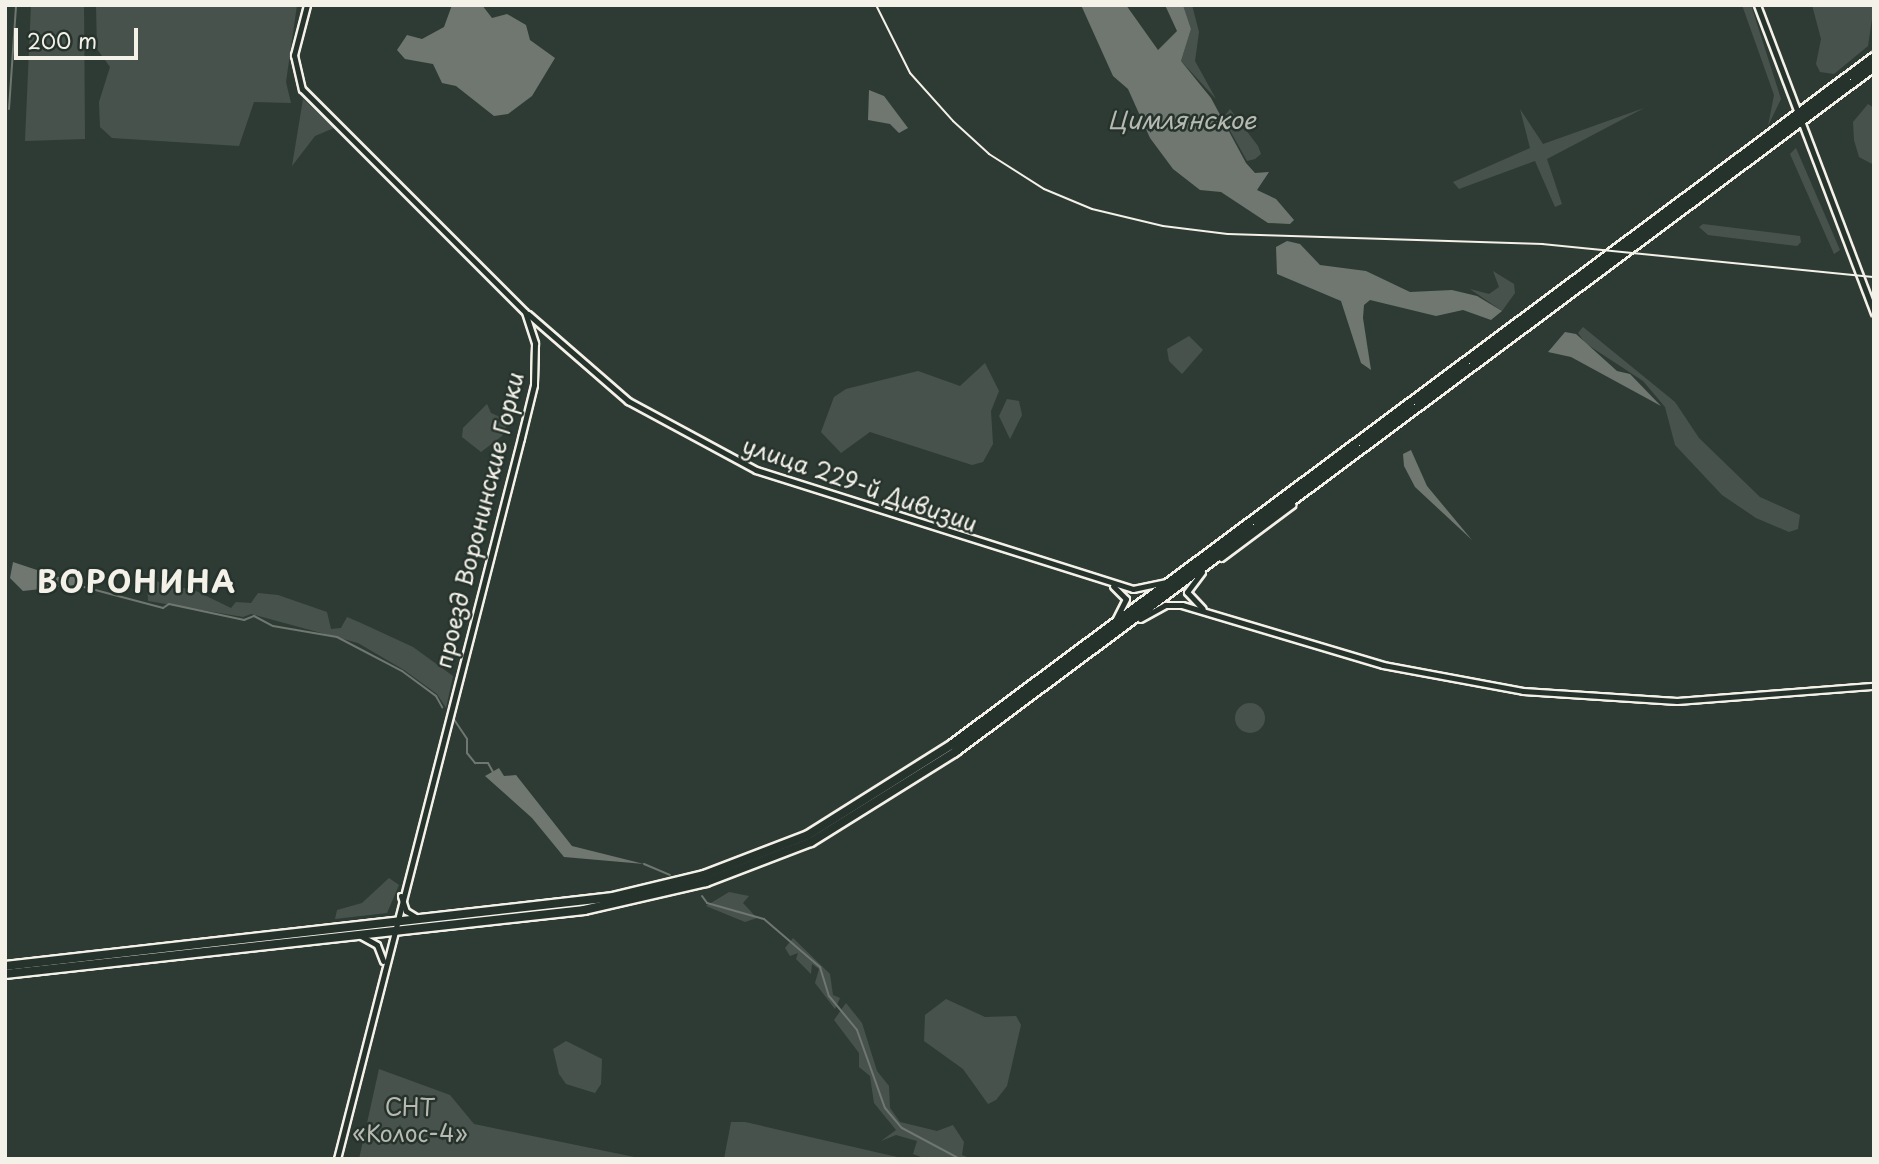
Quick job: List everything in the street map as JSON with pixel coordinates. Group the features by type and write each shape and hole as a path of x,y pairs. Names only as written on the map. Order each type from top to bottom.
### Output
{"highway":[{"path":"5,966 604,906 682,890 773,859 892,796 1082,658 1798,119 1874,57"},
{"path":"5,974 359,935 427,920 613,897 752,859 868,802 989,717 1798,119 1874,67"}],"street":[{"name":"проезд Воронинские Горки","path":"307,5 294,65 306,95 525,312 534,331 535,343 534,386 392,928 337,1159"},
{"path":"1757,5 1798,119 1874,313"},
{"name":"улица 229-й Дивизии","path":"525,312 628,401 756,470 1138,590 1154,587 1250,523"},
{"path":"534,331 556,340"},
{"path":"535,343 545,335 556,340"},
{"path":"1209,612 1189,597 1192,581 1315,484"},
{"path":"989,717 1118,616 1126,596 1101,579"},
{"path":"1082,658 1159,607 1176,604 1383,665 1523,691 1677,701 1874,686"},
{"path":"401,896 408,914 427,920"},
{"path":"359,935 380,949 383,967"}],"green space":[{"path":"31,5 84,5 85,139 25,141"},
{"path":"96,5 297,5 286,82 291,103 254,102 239,146 112,138 100,127 99,102 110,67 97,49"},
{"path":"1183,5 1192,5 1199,32 1195,61 1216,99 1181,61 1191,29"},
{"path":"1742,5 1751,5 1781,99 1768,126 1774,95"},
{"path":"1812,5 1874,5 1868,46 1834,74 1820,72 1816,64 1821,39"},
{"path":"303,99 334,128 315,136 292,166"},
{"path":"1868,104 1874,108 1874,165 1859,157 1854,140 1853,122"},
{"path":"1644,108 1547,159 1562,204 1555,207 1535,161 1459,189 1453,182 1530,148 1520,109 1543,144"},
{"path":"1230,109 1258,146 1261,154 1255,159 1247,161 1223,118"},
{"path":"1796,148 1840,250 1834,254 1790,154"},
{"path":"1703,224 1800,236 1801,242 1797,246 1708,235 1699,227"},
{"path":"1493,271 1514,284 1515,293 1502,311 1470,289 1489,294 1499,287"},
{"path":"1583,327 1675,402 1699,438 1760,497 1800,515 1798,529 1789,532 1756,518 1722,495 1675,445 1665,407 1643,381 1585,343 1578,333"},
{"path":"1189,336 1203,350 1182,374 1169,361 1167,349"},
{"path":"985,363 999,391 991,411 993,444 983,462 972,465 870,432 841,453 821,432 834,397 846,389 918,371 960,386"},
{"path":"1007,399 1019,401 1022,415 1010,439 999,416"},
{"path":"487,404 491,413 509,421 502,436 481,452 462,437 463,428"},
{"path":"147,579 196,591 231,608 236,602 251,603 258,593 278,595 327,612 331,629 341,628 347,617 361,623 413,647 453,676 446,708 437,694 404,670 358,643 251,614 243,617 148,601"},
{"path":"1250,703 1260,708 1265,718 1260,728 1250,733 1240,728 1235,718 1240,708"},
{"path":"389,878 399,885 387,913 335,919 337,910 362,903"},
{"path":"729,892 749,896 743,903 757,918 745,922 706,906"},
{"path":"793,938 830,974 833,995 840,998 835,1009 815,983 819,969 812,964 811,974 796,959 798,953 790,956 785,948"},
{"path":"946,999 985,1017 1016,1016 1021,1025 1007,1086 996,1100 988,1104 963,1069 924,1041 925,1015"},
{"path":"846,1003 862,1023 877,1071 889,1086 890,1108 900,1122 937,1131 953,1125 964,1142 962,1155 972,1159 926,1159 913,1154 917,1141 896,1135 881,1141 896,1130 874,1103 870,1076 859,1067 859,1053 834,1020"},
{"path":"566,1041 602,1059 601,1084 595,1093 566,1084 559,1074 553,1049"},
{"name":"СНТ «Колос-4»","path":"379,1069 450,1095 474,1124 644,1159 359,1159"},
{"path":"731,1122 745,1122 906,1159 724,1159"}],"water":[{"path":"452,5 482,5 492,18 507,14 526,25 530,40 555,58 532,96 508,114 494,116 456,86 442,83 433,64 405,59 397,50 407,35 422,39 444,27"},
{"name":"Цимлянское","path":"1081,5 1126,5 1158,50 1177,31 1165,5 1183,5 1191,29 1181,61 1211,98 1246,163 1255,173 1269,172 1257,190 1276,199 1294,220 1290,224 1268,223 1221,192 1200,190 1173,169 1150,138 1128,89 1113,76"},
{"path":"869,90 884,96 908,128 899,133 890,124 868,120"},
{"path":"1287,241 1300,244 1320,265 1366,271 1410,292 1452,290 1477,296 1502,311 1491,320 1463,310 1436,316 1370,300 1364,305 1363,318 1371,370 1361,363 1341,301 1277,274 1276,247"},
{"path":"1565,332 1576,334 1617,371 1630,374 1661,406 1571,357 1548,352"},
{"path":"1411,450 1427,486 1472,540 1415,487 1404,466 1403,454"},
{"path":"13,562 58,577 83,577 85,584 23,591 10,578"},
{"path":"499,768 504,776 516,775 572,846 644,864 564,857 532,818 485,776"}],"waterway":[{"path":"9,109 16,5"},
{"path":"84,587 163,608 169,604 244,620 254,616 273,626 337,637 402,671 436,696 442,707"},
{"path":"453,718 467,739 467,753 475,763 488,763 493,772"},
{"path":"644,864 670,875"},
{"path":"702,896 707,903 764,919 820,967 829,996 857,1030 885,1108 902,1128 960,1159"}],"railway":[{"path":"876,5 910,73 953,121 989,154 1044,189 1092,209 1163,226 1228,234 1543,244 1874,277"}],"district":[{"name":"ВОРОНИНА","path":"137,581"}]}
